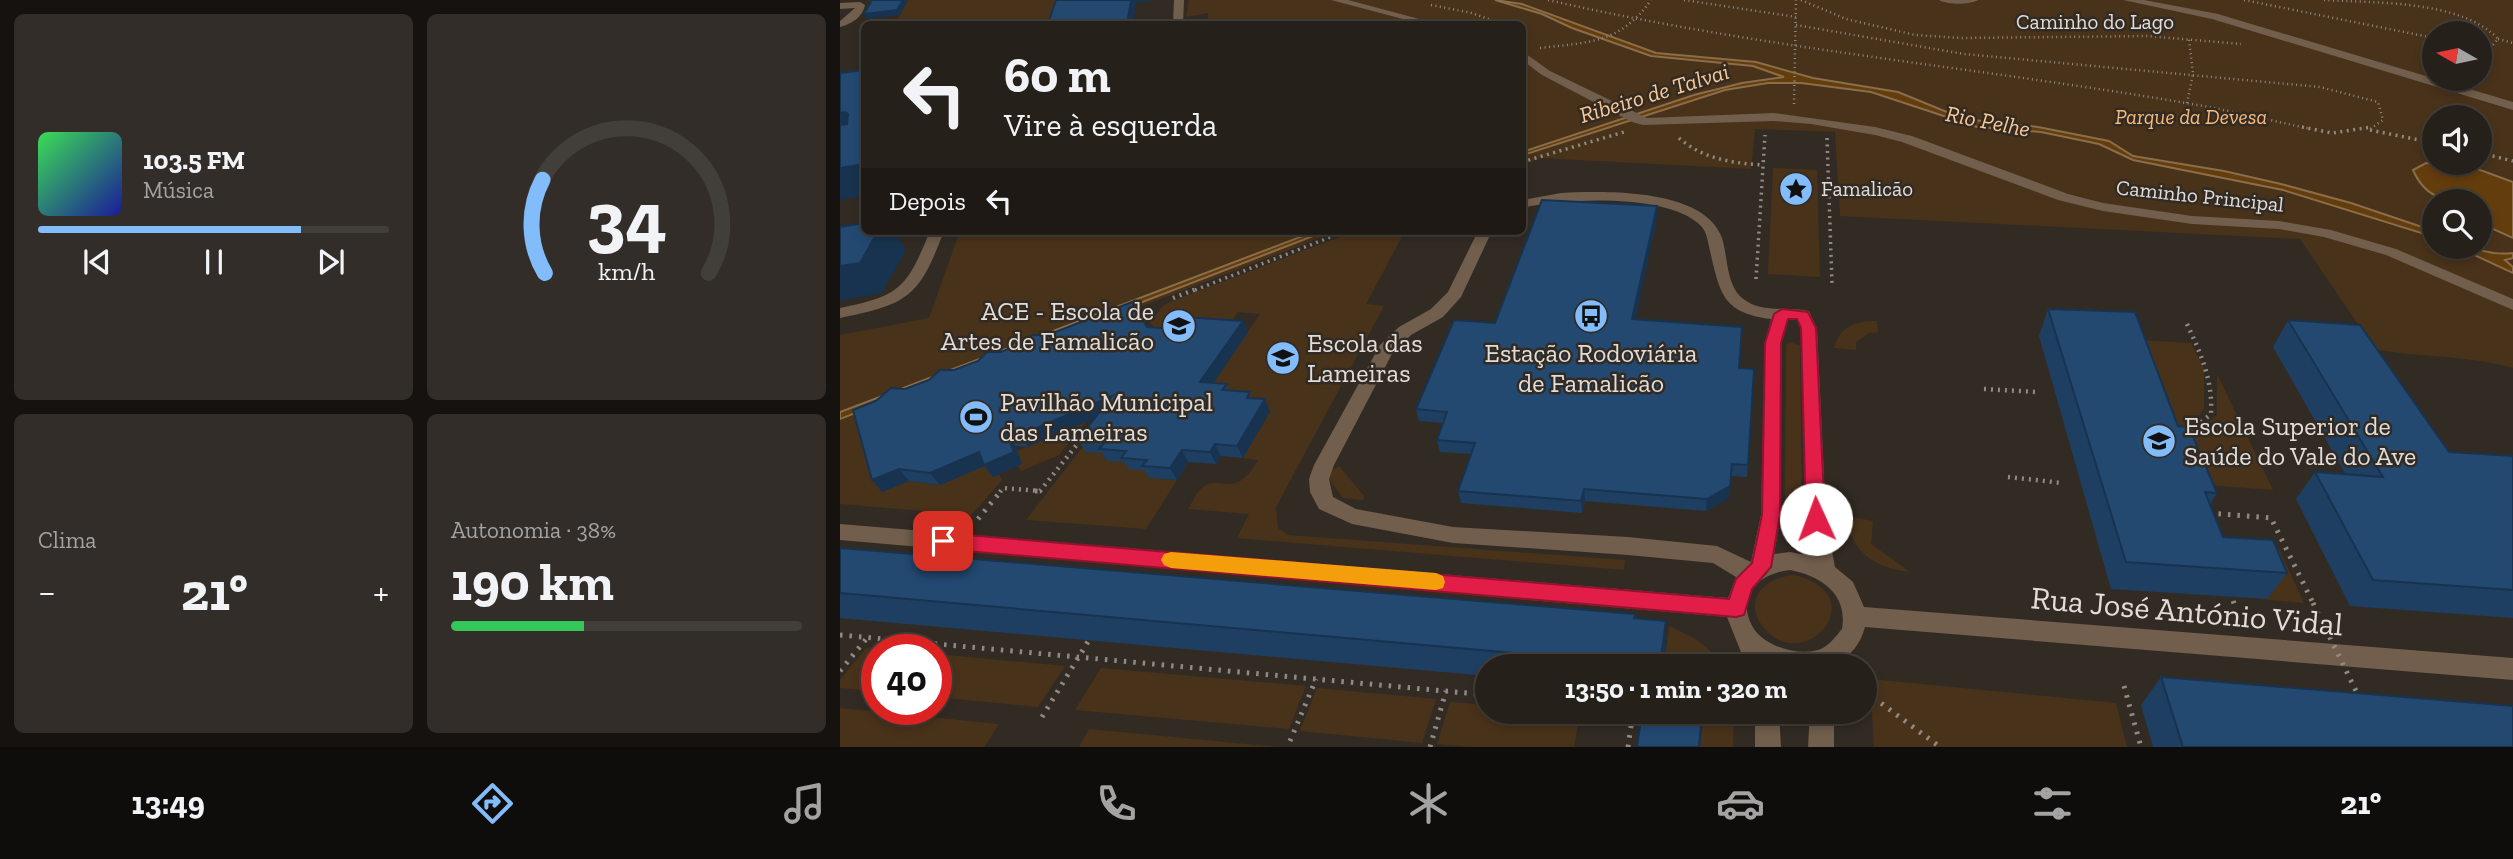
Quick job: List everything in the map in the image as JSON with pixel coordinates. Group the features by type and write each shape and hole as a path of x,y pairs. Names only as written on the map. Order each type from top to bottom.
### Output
{"street":[{"path":"1178,21 1180,0"},
{"path":"1336,0 1421,21"},
{"path":"1944,0 1973,0"},
{"path":"2128,0 2214,16 2513,106"},
{"path":"840,6 860,5 849,22 840,24"},
{"name":"Caminho Principal","path":"1526,57 1546,73 1636,118 1673,123 1774,117 1811,120 1875,131 1907,139 2052,193 2103,207 2192,220 2279,225 2326,233 2391,252 2513,305"},
{"path":"1526,203 1549,196 1569,195 1662,202 1690,211 1705,222 1713,236 1729,293 1743,307 1803,315 1809,328 1816,519 1825,569"},
{"path":"840,313 879,304 910,289 920,276 935,235"},
{"path":"1483,235 1455,294 1437,313 1405,331 1386,349 1324,465 1319,479 1320,492 1326,503 1352,516 1452,535 1628,546 1717,555 1756,571 1786,560 1799,561 1825,569 1841,581 1852,598 1855,616 1852,633 1835,654"},
{"path":"1754,654 1740,625 1736,608 1738,596 1756,571 1771,515 1773,343 1782,314"},
{"path":"840,532 1736,608"},
{"name":"Rua José António Vidal","path":"1855,616 2513,669"},
{"path":"1749,640 1768,654"},
{"path":"1767,724 1768,747"},
{"path":"1821,747 1822,724"}],"path":[{"path":"1548,0 1636,20 1952,70 2188,103 2332,133 2369,129 2422,140"},
{"path":"1536,48 1615,37 1629,29 1651,0"},
{"path":"1684,0 1796,17"},
{"path":"1795,87 1798,0"},
{"name":"Caminho do Lago","path":"1798,0 1846,19 1916,35 1990,38 2118,35 2241,44"},
{"path":"2244,0 2422,36"},
{"path":"2324,0 2459,15 2486,25 2498,39 2513,43"},
{"path":"1426,4 1472,13 1494,21"},
{"path":"1796,25 1964,54 2320,87 2378,102 2383,120 2369,129"},
{"path":"2188,103 2193,74 2189,39"},
{"path":"2492,45 2498,39"},
{"path":"1526,160 1636,118"},
{"path":"1673,123 1680,139 1690,148 1707,156 1723,161 1763,165"},
{"path":"1756,279 1765,133 1775,134"},
{"path":"1816,136 1827,136 1832,284"},
{"path":"2492,156 2513,161"},
{"path":"1173,298 1336,235"},
{"path":"2178,440 2211,414 2213,399 2208,368 2187,324"},
{"path":"1984,389 2037,392"},
{"path":"978,519 1003,488 1040,491 1091,427"},
{"path":"2008,477 2062,483"},
{"path":"2197,512 2271,518 2360,700"},
{"path":"2227,586 2236,609"},
{"path":"840,635 861,637"},
{"path":"1042,717 1089,640"},
{"path":"840,671 861,646"},
{"path":"952,646 1475,694"},
{"path":"1290,741 1316,679"},
{"path":"2124,686 2141,747"},
{"path":"1430,747 1446,691"},
{"path":"1877,700 1940,747"},
{"path":"1628,747 1631,724"}],"green space":[{"path":"908,0 1058,0 1056,21 889,21 897,20"},
{"name":"Parque da Devesa","path":"1189,0 2513,0 2513,368 2479,361 2375,349 2300,239 1840,216 1835,132 1755,129 1751,169 1540,158 1531,162 1526,161 1526,154 1530,152 1526,153 1526,21 1193,21 1208,19 1208,13 1186,17"},
{"path":"1773,168 1817,170 1820,277 1768,274"},
{"path":"959,235 1305,235 840,412 840,335 929,318"},
{"path":"1316,235 1328,235 1135,309 909,481 940,485 988,464 993,477 999,474 1002,480 971,515 840,504 840,419"},
{"path":"1345,235 1403,235 1366,304 1384,306 1276,507 1278,528 1288,535 1625,560 1624,570 1237,538 1249,514 1188,509 1198,492 1207,485 1233,484 1249,473 1258,460 1243,458 1270,412 1206,394 1260,314 1238,312 1225,331 1123,341 1154,328 1150,322 1163,306"},
{"path":"1877,321 1878,332 1869,333 1856,342 1856,350 1834,348 1840,334 1850,326"},
{"path":"2138,340 2191,343 2204,369 2204,409 2192,424 2171,438"},
{"path":"1790,342 1800,346 1802,507 1785,505 1786,345"},
{"path":"2217,374 2273,490 2197,484 2174,448 2217,415"},
{"path":"1104,400 1059,455 1021,471 1018,466 1022,464 1017,451 1067,430 1083,406"},
{"path":"1113,408 1112,454 1154,472 1150,478 1177,480 1146,529 1026,520"},
{"path":"1339,466 1364,496 1363,500 1343,498 1328,478 1329,472"},
{"path":"1846,516 1873,521 1871,544 1910,572 1886,567 1859,549 1853,540"},
{"path":"2238,546 2279,549 2304,603 2260,599"},
{"path":"1794,575 1818,585 1830,599 1831,614 1824,628 1811,639 1795,643 1777,639 1761,624 1755,605 1761,590 1767,584"},
{"path":"1669,626 1692,637 1713,654 1666,654"},
{"path":"861,654 861,690 840,688 840,680"},
{"path":"952,655 1065,666 1038,707 952,699"},
{"path":"1101,668 1306,686 1289,729 1075,710"},
{"path":"1877,680 2116,703 2127,747 1874,747 1873,724 1877,724"},
{"path":"1317,688 1436,699 1422,743 1300,731"},
{"path":"1450,702 1475,704 1475,724 1578,724 1574,747 1470,747 1437,744"},
{"path":"840,708 861,710 861,725 952,725 952,719 999,724 984,747 840,747"},
{"path":"1702,724 1734,724 1733,747 1700,747"},
{"path":"1089,729 1278,747 1079,747"}],"shaded area":[{"path":"1495,0 1522,4 1656,53 1756,62 1813,78 1898,92 1964,119 2038,127 2109,141 2133,156 2224,171 2281,184 2351,203 2422,227 2422,233 2283,190 2133,160 2099,144 2041,132 1977,127 1871,92 1801,83 1768,83 1725,90 1526,154 1528,150 1694,95 1742,83 1784,77 1753,66 1651,56 1572,28 1542,14"},
{"path":"2422,165 2422,175 2492,174 2513,182 2513,238 2492,228 2492,189 2426,189 2413,170"},
{"path":"1305,235 1316,235 840,419 840,412"},
{"path":"2492,252 2513,253 2513,258 2505,260 2513,267 2513,273 2483,259 2492,259"}],"building":[{"path":"872,0 903,0 897,10 864,14"},
{"path":"1056,0 1131,0 1128,21 1049,21"},
{"path":"861,70 861,164 840,168 840,125 847,124 848,114 840,113 840,73"},
{"path":"1542,200 1657,206 1632,319 1742,327 1739,368 1754,369 1748,465 1732,464 1730,486 1707,499 1584,489 1581,501 1458,491 1475,443 1437,440 1447,412 1416,409 1454,320 1495,323"},
{"path":"861,224 861,235 876,235 860,263 840,266 840,227"},
{"path":"1132,302 1147,327 1174,329 1183,317 1243,321 1200,382 1227,384 1222,390 1250,392 1247,398 1265,399 1237,446 1215,444 1210,452 1182,450 1170,468 1142,466 1147,460 1121,458 1126,451 1099,449 1105,442 1078,440 1112,396 1020,435 1007,434 1014,452 984,465 979,452 930,473 899,469 872,480 853,410 876,401 891,388 905,389 929,380 940,370 954,370 978,361 987,352 1001,352 1024,343 1032,335 1048,335"},
{"path":"2048,309 2135,312 2178,426 2189,427 2217,493 2205,492 2223,537 2273,540 2287,573 2126,562"},
{"path":"2288,320 2360,325 2449,452 2513,456 2513,590 2373,580 2315,472 2383,477"},
{"path":"840,548 1635,614 1634,618 1666,621 1662,654 1525,654 840,593"},
{"path":"2161,677 2513,706 2513,747 2183,747"},
{"path":"1640,724 1701,724 1699,747 1637,747"}],"slow traffic":[{"path":"1171,560 1436,582"}],"place":[{"name":"Famalicão","path":"1796,189"},
{"name":"Estação Rodoviária de Famalicão","path":"1591,316"},
{"name":"ACE - Escola de Artes de Famalicão","path":"1179,326"},
{"name":"Escola das Lameiras","path":"1283,358"},
{"name":"Pavilhão Municipal das Lameiras","path":"976,417"},
{"name":"Escola Superior de Saúde do Vale do Ave","path":"2159,441"}],"route":[{"path":"943,541 1736,608 1743,584 1761,567 1767,541 1771,515 1773,343 1776,326 1782,314 1803,315 1809,328 1816,519"}],"water label":[{"name":"Ribeiro de Talvai","path":"1654,93"},
{"name":"Rio Pelhe","path":"1988,121"}]}
